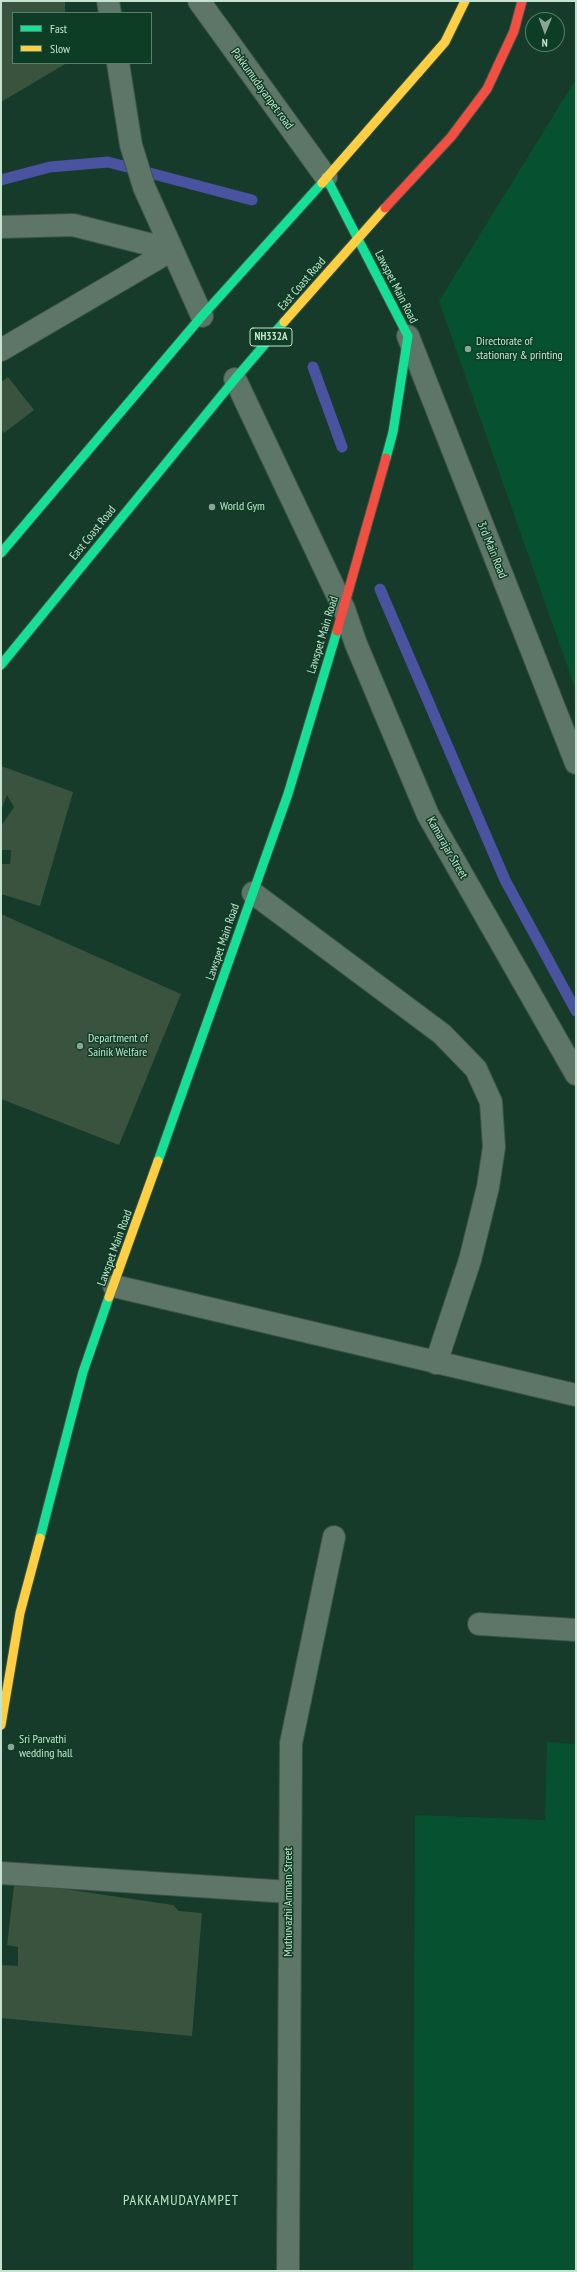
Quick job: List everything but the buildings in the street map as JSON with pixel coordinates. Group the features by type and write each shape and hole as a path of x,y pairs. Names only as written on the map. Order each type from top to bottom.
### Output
{"main road":[{"path":"1,553 202,316 419,74 445,42 465,1"},
{"name":"East Coast Road","path":"1,664 235,379 358,238 451,137 487,89 514,31 522,1"},
{"name":"Lawspet Main Road","path":"1,1724 4,1684 20,1613 83,1372 288,794 344,609 393,432 408,336 326,178"}],"street":[{"path":"108,1 110,12"},
{"name":"Pakkumudayanpet road","path":"199,1 326,178"},
{"path":"118,64 133,151 144,188 202,316"},
{"path":"1,227 73,225 172,250"},
{"path":"1,350 172,250"},
{"name":"3rd Main Road","path":"408,336 576,763"},
{"name":"Kamarajar Street","path":"235,379 344,609 356,644 428,815 576,1074"},
{"path":"253,893 442,1034 476,1068 491,1102 494,1147 488,1187 470,1260 436,1363"},
{"path":"114,1286 576,1395"},
{"name":"Muthuvazhi Amman Street","path":"288,2271 291,1743 334,1537"},
{"path":"479,1624 576,1630"},
{"path":"1,1873 289,1892"}],"shaded area":[{"path":"576,79 576,691 439,301"},
{"path":"547,1742 576,1744 576,2271 413,2271 415,1815 545,1820"}],"waterway":[{"path":"1,180 50,167 108,162 252,200"},
{"path":"313,367 342,447"},
{"path":"380,589 505,880 576,1011"}],"traffic: fast":[{"path":"326,177 408,336 393,432 386,458"},
{"path":"1,553 202,316 322,183"},
{"path":"1,665 235,379 284,322"},
{"path":"158,1161 288,794 337,631"},
{"path":"40,1538 83,1372 109,1297"}],"traffic: slow":[{"path":"322,183 445,42 465,1"},
{"path":"284,322 385,208"},
{"path":"109,1297 158,1161"},
{"path":"1,1725 20,1613 40,1538"}],"traffic: jam":[{"path":"385,208 451,137 487,89 514,31 522,1"},
{"path":"337,631 386,458"}],"place":[{"name":"Directorate of stationary & printing","path":"468,349"},
{"name":"World Gym","path":"212,507"},
{"name":"Department of Sainik Welfare","path":"80,1046"},
{"name":"Sri Parvathi wedding hall","path":"11,1747"}],"district":[{"name":"PAKKAMUDAYAMPET","path":"181,2201"}]}
